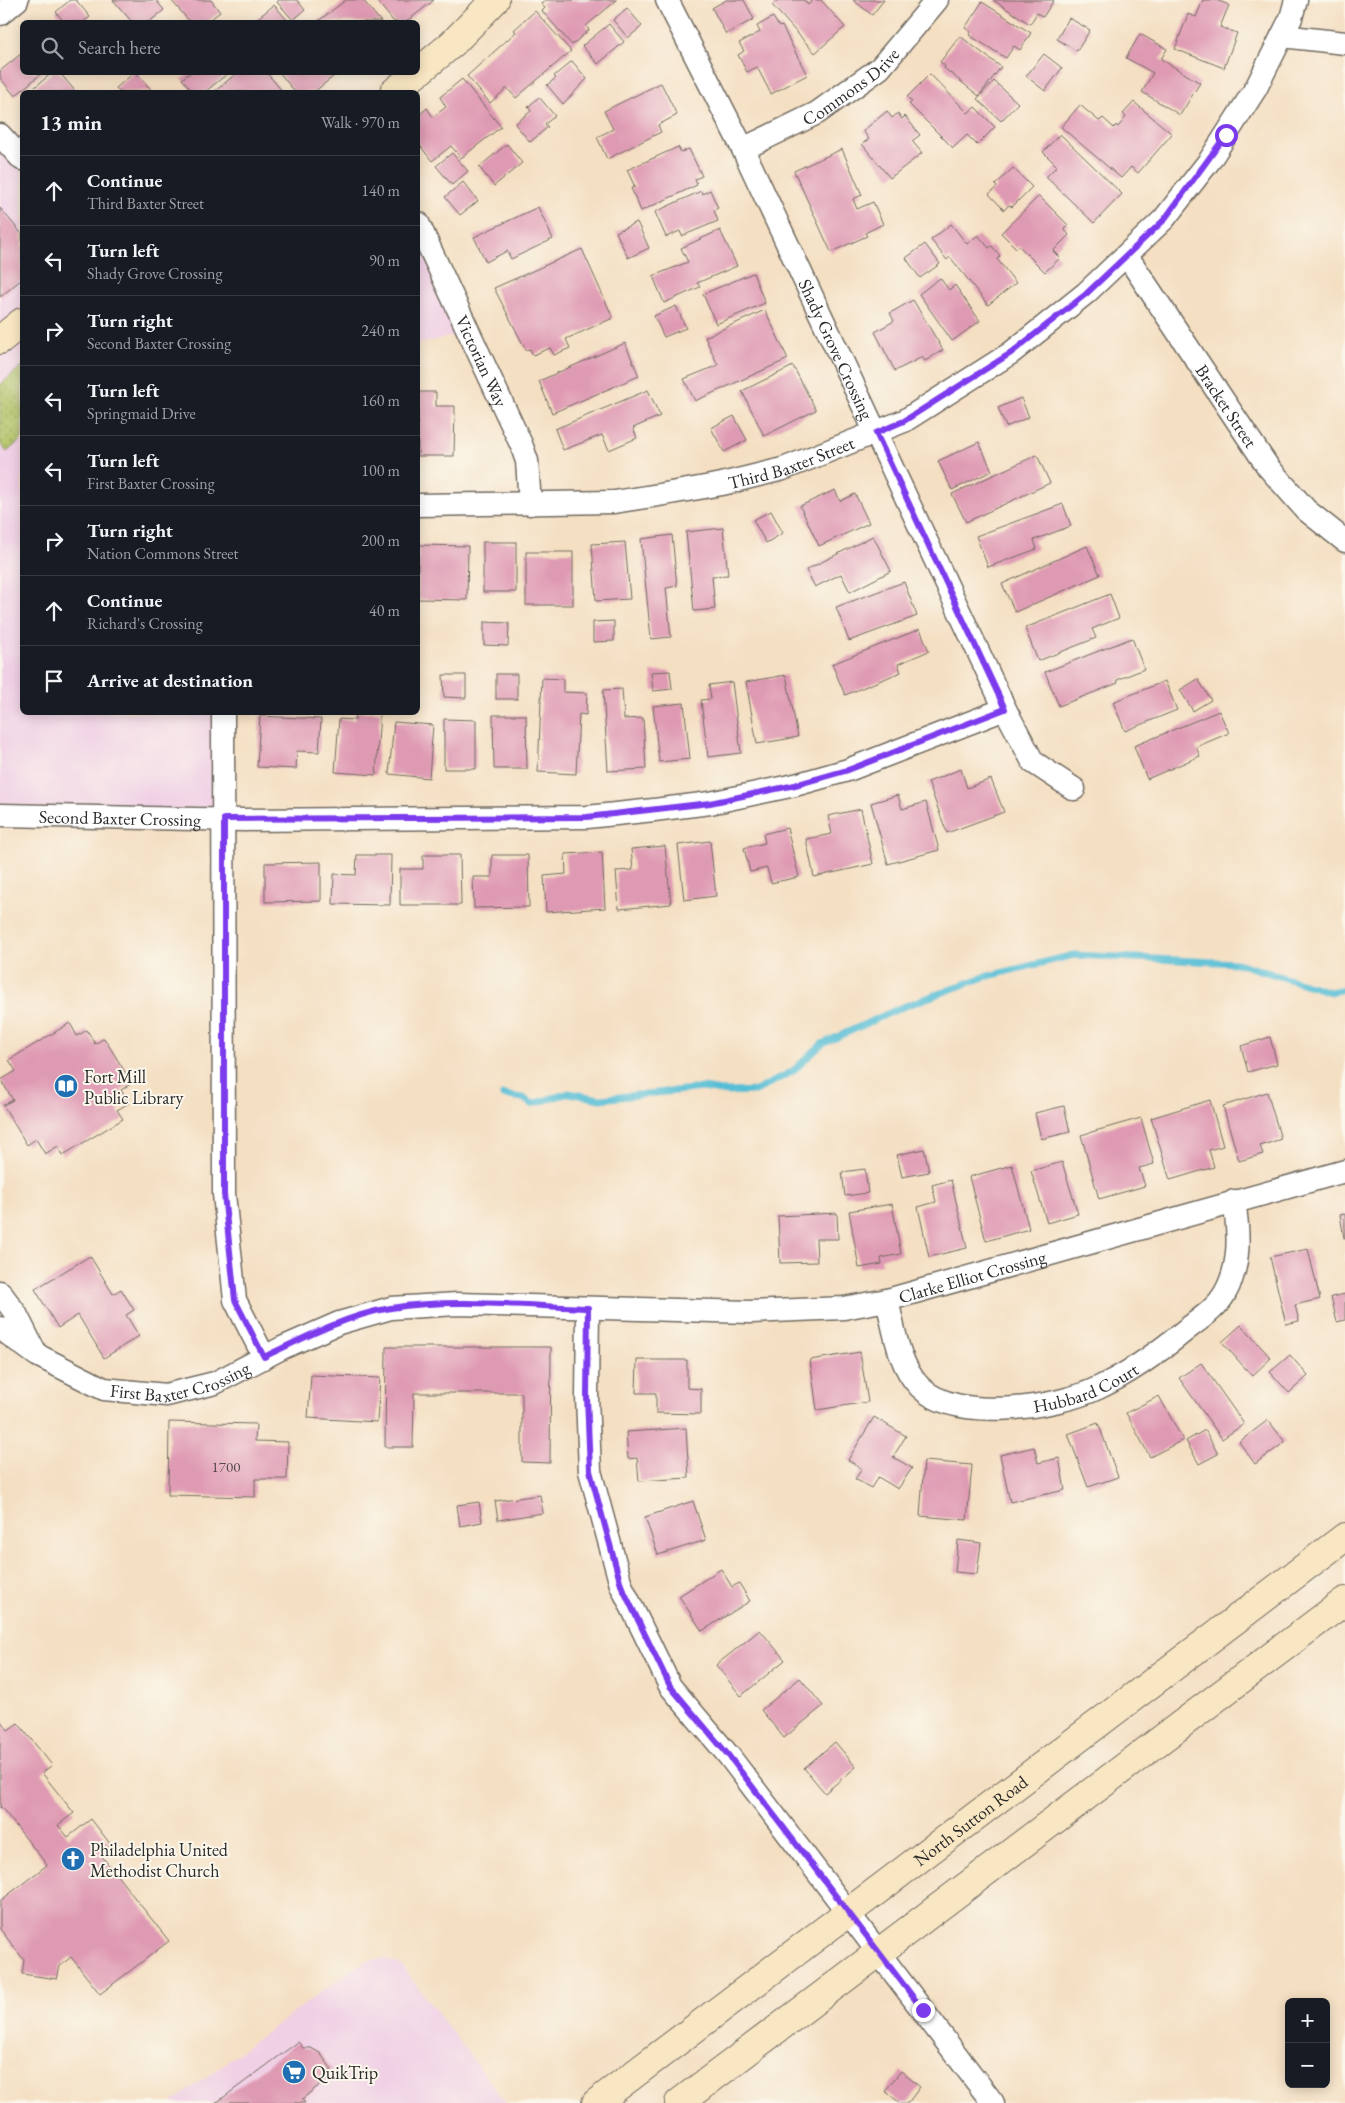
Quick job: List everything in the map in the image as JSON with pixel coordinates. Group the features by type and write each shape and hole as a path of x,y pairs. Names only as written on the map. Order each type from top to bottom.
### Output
{"main road":[{"path":"420,70 452,44 495,0"},
{"path":"396,90 415,75"},
{"path":"0,340 20,324"},
{"name":"North Sutton Road","path":"596,2103 1345,1538"},
{"path":"679,2103 1345,1601"}],"street":[{"path":"0,14 17,0"},
{"name":"Shady Grove Crossing","path":"667,0 743,149 1005,709 1033,762 1074,789"},
{"name":"Commons Drive","path":"743,149 817,113 880,68 937,0"},
{"name":"Third Baxter Street","path":"420,505 614,502 722,484 783,469 912,417 1011,353 1086,294 1164,220 1210,160 1256,88 1282,36 1296,0"},
{"path":"1282,36 1345,43"},
{"path":"0,135 20,158"},
{"name":"Victorian Way","path":"420,227 522,444 527,461 530,504"},
{"name":"Bracket Street","path":"1127,256 1268,467 1306,510 1345,541"},
{"name":"Second Baxter Crossing","path":"0,815 224,819 587,817 710,803 795,785 848,770 1005,709"},
{"path":"222,715 224,819 224,1194 235,1300 264,1357"},
{"name":"Clarke Elliot Crossing","path":"588,1308 750,1312 844,1308 887,1300 1345,1171"},
{"name":"Hubbard Court","path":"887,1300 902,1358 919,1387 932,1396 955,1406 982,1408 1008,1408 1068,1399 1120,1377 1154,1355 1220,1301 1230,1283 1238,1254 1239,1235 1234,1201"},
{"path":"0,1292 16,1314 37,1355"},
{"name":"First Baxter Crossing","path":"0,1328 37,1355 104,1389 166,1395 215,1383 264,1357 339,1323 391,1308 457,1304 588,1308"},
{"path":"588,1308 587,1397 590,1471 621,1585 670,1686 729,1756 993,2103"}],"shaded area":[{"path":"0,135 20,157 20,715 223,715 224,819 0,815"},
{"path":"420,227 470,332 420,344"},
{"path":"383,1958 401,1965 506,2103 171,2103 354,1968 366,1961"}],"green space":[{"path":"20,368 20,441 7,452 0,444 0,385"}],"building":[{"path":"70,0 76,0 90,17 86,20 62,20 56,12"},
{"path":"113,0 156,0 164,10 152,20 130,20"},
{"path":"171,0 211,0 220,12 210,20 188,20"},
{"path":"279,0 297,0 305,10 293,20 277,2"},
{"path":"346,0 363,0 379,20 320,20"},
{"path":"376,0 434,0 409,20 392,20"},
{"path":"546,0 617,0 586,26 589,30 572,45 542,11 545,8 541,4"},
{"path":"726,0 744,0 754,19 726,34 712,8"},
{"path":"778,0 804,0 808,5 813,0 821,0 845,27 815,53 772,5"},
{"path":"853,0 884,0 872,15"},
{"path":"993,0 1054,0 1043,17 1037,13 1030,24"},
{"path":"1203,0 1216,0 1229,5 1220,27 1237,33 1224,68 1175,49 1188,14 1196,17"},
{"path":"982,2 1031,33 1020,50 1014,46 1006,58 969,35 971,32 965,28"},
{"path":"274,5 287,20 255,20"},
{"path":"627,8 642,26 628,38 613,20"},
{"path":"535,11 571,51 516,98 507,88 490,103 467,76 516,32 514,30"},
{"path":"773,17 779,27 782,26 807,75 771,94 757,67 747,72 738,55 744,51 739,43 760,32 757,26"},
{"path":"1069,18 1090,30 1077,51 1057,39"},
{"path":"609,24 624,42 598,64 582,46"},
{"path":"1140,34 1167,49 1161,59 1200,83 1180,115 1142,92 1153,73 1126,58"},
{"path":"960,36 1001,67 979,96 944,68 945,66 940,62"},
{"path":"1044,54 1062,68 1045,91 1026,76"},
{"path":"20,55 20,75 40,75 15,96 0,78 0,71"},
{"path":"572,61 587,79 563,104 547,85 556,78 554,76"},
{"path":"930,74 968,113 975,107 995,127 977,145 967,135 953,148 909,104 912,102 907,97"},
{"path":"49,75 62,75 74,90 31,90"},
{"path":"131,75 139,75 151,90 118,90 116,88"},
{"path":"187,75 226,75 207,90 191,90 182,79"},
{"path":"234,75 269,75 281,90 216,90"},
{"path":"281,75 335,75 316,90 293,90"},
{"path":"462,79 501,127 461,158 451,146 432,161 420,146 420,114 427,108 433,117 446,107 440,97"},
{"path":"994,81 1018,103 1001,121 977,99"},
{"path":"661,83 677,115 658,125 661,132 607,159 597,137 613,129 604,111"},
{"path":"539,97 555,116 545,124 548,127 530,142 515,124 531,111 528,107"},
{"path":"1134,102 1172,134 1138,173 1131,167 1121,178 1061,127 1080,105 1099,121 1103,118 1114,128 1116,125 1118,127 1126,117 1123,114"},
{"path":"887,111 892,118 898,113 902,119 905,116 920,135 912,141 922,153 890,178 862,144 869,139 863,131"},
{"path":"1060,134 1122,194 1094,223 1046,177 1057,166 1043,152"},
{"path":"507,144 522,163 494,186 479,167"},
{"path":"678,147 681,152 689,149 702,176 695,179 697,185 641,211 631,188 635,187 627,170"},
{"path":"842,149 862,195 853,199 857,209 873,202 883,224 865,233 867,236 831,252 794,171"},
{"path":"452,153 468,171 452,185 436,166"},
{"path":"1013,168 1032,187 1012,207 1009,205 1004,210 989,194 997,187 995,185"},
{"path":"463,182 478,201 460,215 445,197"},
{"path":"710,190 718,208 714,210 718,221 682,236 680,231 666,237 655,212 701,191 702,194"},
{"path":"1039,196 1068,225 1064,229 1069,235 1053,251 1060,258 1045,272 1019,246 1016,248 1001,233"},
{"path":"538,207 553,239 511,259 507,251 486,262 474,237"},
{"path":"0,208 20,232 20,281 0,297"},
{"path":"637,222 649,248 628,258 616,232"},
{"path":"951,224 967,244 978,235 989,248 992,246 1000,256 997,259 1016,283 988,305 950,257 947,260 931,240"},
{"path":"720,230 737,266 697,283 700,287 664,303 653,276 688,262 681,248"},
{"path":"925,244 940,264 920,278 906,258"},
{"path":"582,249 613,318 566,339 570,348 554,355 550,348 533,355 530,349 526,350 494,288"},
{"path":"753,273 765,303 716,324 703,294"},
{"path":"940,278 949,290 955,285 980,321 952,341 919,294"},
{"path":"913,300 943,350 925,361 922,357 895,371 875,332 894,321 890,313"},
{"path":"676,306 686,328 664,337 654,316"},
{"path":"765,310 788,359 695,401 684,379 718,365 705,337"},
{"path":"625,343 639,376 552,413 539,381"},
{"path":"793,366 816,410 764,436 742,391"},
{"path":"648,390 660,416 633,428 637,438 609,450 602,435 563,450 555,429"},
{"path":"420,392 436,392 436,406 455,406 454,456 420,456"},
{"path":"1021,398 1029,417 1006,427 998,408"},
{"path":"734,416 747,440 724,452 711,428"},
{"path":"979,442 992,471 952,490 938,461"},
{"path":"1037,455 1050,483 966,522 952,494"},
{"path":"835,490 840,501 855,494 869,523 819,546 800,506"},
{"path":"1063,504 1071,526 1034,540 1037,549 988,567 976,536"},
{"path":"771,511 783,533 766,543 753,520"},
{"path":"723,528 728,575 712,576 715,609 694,611 686,532"},
{"path":"672,535 677,586 666,588 671,637 651,639 641,539"},
{"path":"873,536 891,571 850,592 841,574 815,587 806,570"},
{"path":"483,542 516,542 516,592 483,592"},
{"path":"625,542 630,599 596,601 592,544"},
{"path":"420,545 468,546 467,600 420,599"},
{"path":"1087,546 1100,575 1015,612 1002,584"},
{"path":"526,552 573,552 573,605 526,605"},
{"path":"904,582 917,616 849,641 836,607"},
{"path":"1110,594 1119,618 1092,629 1096,638 1038,661 1025,628"},
{"path":"614,621 614,641 593,642 593,622"},
{"path":"484,622 509,623 508,646 484,645"},
{"path":"920,629 929,651 898,664 901,672 845,695 832,664"},
{"path":"1132,638 1144,669 1117,680 1118,683 1059,706 1045,672"},
{"path":"670,671 672,689 653,691 651,672"},
{"path":"496,674 517,674 517,699 496,699"},
{"path":"443,675 466,675 466,698 444,697"},
{"path":"786,675 798,737 757,744 746,682"},
{"path":"542,678 563,679 563,692 587,693 586,715 579,714 576,774 538,772"},
{"path":"1198,679 1211,700 1193,711 1180,690"},
{"path":"1165,681 1177,710 1125,731 1113,702"},
{"path":"732,682 741,753 708,757 701,700 711,699 709,685"},
{"path":"622,689 624,719 643,718 646,769 608,771 603,690"},
{"path":"684,703 690,759 659,762 653,706"},
{"path":"1219,711 1229,733 1196,747 1200,756 1147,779 1134,746"},
{"path":"356,715 380,715 376,775 335,772 339,719 355,720"},
{"path":"493,715 526,715 527,769 494,769"},
{"path":"260,716 321,719 319,752 297,751 296,769 257,767"},
{"path":"444,719 476,720 476,769 444,769"},
{"path":"394,722 433,725 429,778 389,774"},
{"path":"961,769 967,788 991,779 1004,812 947,833 928,782"},
{"path":"898,795 902,809 926,802 939,850 888,864 871,803"},
{"path":"861,809 873,864 814,877 806,839 832,834 828,816"},
{"path":"787,828 799,877 771,883 767,868 750,872 744,848 765,843 763,834"},
{"path":"710,841 716,896 684,900 678,845"},
{"path":"665,846 671,904 619,909 616,871 633,870 631,849"},
{"path":"602,852 605,908 546,912 544,876 566,874 565,854"},
{"path":"357,855 391,855 390,905 333,904 334,874 356,875"},
{"path":"423,855 460,855 461,905 400,905 400,869 423,869"},
{"path":"492,855 528,855 529,907 474,908 473,877 492,877"},
{"path":"321,862 321,901 265,902 265,863"},
{"name":"Fort Mill Public Library","path":"70,1023 77,1036 87,1030 95,1044 104,1038 132,1083 121,1090 129,1103 117,1110 123,1119 63,1155 58,1146 45,1154 36,1139 27,1145 3,1105 13,1100 1,1080 16,1071 9,1060"},
{"path":"1270,1037 1277,1064 1248,1072 1241,1046"},
{"path":"1267,1092 1281,1139 1260,1146 1263,1154 1239,1161 1223,1106"},
{"path":"1210,1100 1223,1146 1209,1150 1214,1167 1170,1180 1151,1118"},
{"path":"1064,1106 1070,1132 1041,1139 1035,1113"},
{"path":"1141,1118 1154,1164 1139,1168 1145,1186 1099,1199 1081,1135"},
{"path":"924,1149 929,1172 902,1177 897,1155"},
{"path":"1062,1162 1078,1214 1047,1223 1031,1171"},
{"path":"1012,1165 1029,1229 986,1241 969,1177"},
{"path":"865,1169 868,1193 845,1196 842,1172"},
{"path":"951,1180 967,1248 929,1257 918,1207 936,1202 932,1185"},
{"path":"892,1204 901,1254 881,1258 882,1264 859,1268 849,1211"},
{"path":"837,1213 838,1239 816,1239 817,1262 780,1263 778,1216"},
{"path":"1345,1214 1345,1238 1344,1238 1340,1215"},
{"path":"1308,1249 1320,1299 1295,1305 1299,1321 1286,1324 1270,1257"},
{"path":"90,1256 113,1294 121,1289 134,1310 126,1315 139,1336 104,1358 78,1315 58,1328 35,1289"},
{"path":"1345,1294 1345,1320 1337,1322 1331,1297"},
{"path":"1241,1325 1271,1358 1252,1376 1222,1342"},
{"path":"386,1347 551,1347 550,1463 522,1462 522,1393 414,1393 413,1447 385,1447"},
{"path":"860,1352 868,1402 817,1410 810,1360"},
{"path":"1290,1355 1308,1376 1289,1393 1270,1372"},
{"path":"637,1360 687,1360 687,1388 701,1389 701,1414 656,1413 656,1393 636,1393"},
{"path":"1201,1363 1244,1424 1222,1439 1179,1378"},
{"path":"311,1375 380,1378 377,1422 308,1418"},
{"path":"1159,1396 1183,1440 1150,1457 1126,1413"},
{"path":"874,1417 906,1436 893,1457 912,1468 898,1489 878,1477 871,1488 855,1479 862,1469 848,1460"},
{"path":"1268,1420 1285,1442 1255,1464 1239,1442"},
{"path":"169,1422 256,1424 255,1441 288,1442 287,1479 255,1479 255,1497 168,1495"},
{"path":"1098,1423 1118,1477 1088,1487 1068,1434"},
{"path":"686,1428 689,1478 639,1481 637,1458 628,1459 626,1432"},
{"path":"1205,1430 1218,1454 1199,1464 1186,1441"},
{"path":"1034,1447 1038,1463 1059,1458 1065,1490 1010,1502 1000,1455"},
{"path":"924,1461 972,1465 967,1520 920,1516"},
{"path":"540,1495 543,1513 498,1520 495,1501"},
{"path":"693,1501 706,1540 658,1555 645,1517"},
{"path":"479,1502 482,1522 460,1526 457,1505"},
{"path":"958,1540 981,1543 977,1574 955,1572"},
{"path":"721,1569 732,1587 739,1583 750,1601 702,1631 679,1596"},
{"path":"760,1630 785,1660 741,1696 716,1665"},
{"path":"800,1678 823,1706 784,1738 761,1710"},
{"name":"Philadelphia United Methodist Church","path":"0,1720 8,1730 18,1723 52,1765 42,1773 74,1813 58,1825 68,1837 91,1819 111,1845 100,1854 169,1941 100,1994 71,1957 60,1966 57,1979 22,1974 24,1960 0,1929 0,1901 47,1865 0,1808"},
{"path":"835,1742 856,1767 825,1793 804,1768"},
{"name":"QuikTrip","path":"298,2042 303,2048 311,2048 320,2053 331,2068 331,2076 302,2099 305,2103 216,2103"},
{"path":"901,2071 920,2087 908,2103 900,2103 885,2091"}],"waterway":[{"path":"503,1095 523,1098 532,1104 569,1093 600,1099 703,1088 727,1092 756,1091 793,1071 822,1044 900,1008 984,977 1074,955 1237,963 1330,992 1345,989"}],"place":[{"name":"Fort Mill Public Library","path":"66,1086"},
{"name":"Philadelphia United Methodist Church","path":"73,1859"},
{"name":"QuikTrip","path":"294,2072"}],"route":[{"path":"923,2010 729,1756 670,1686 621,1585 590,1471 587,1397 588,1308 457,1304 391,1308 339,1323 264,1357 235,1300 224,1194 224,819 587,817 710,803 795,785 848,770 1005,709 876,433 904,421 1011,353 1086,294 1164,220 1210,160 1226,135"}]}
